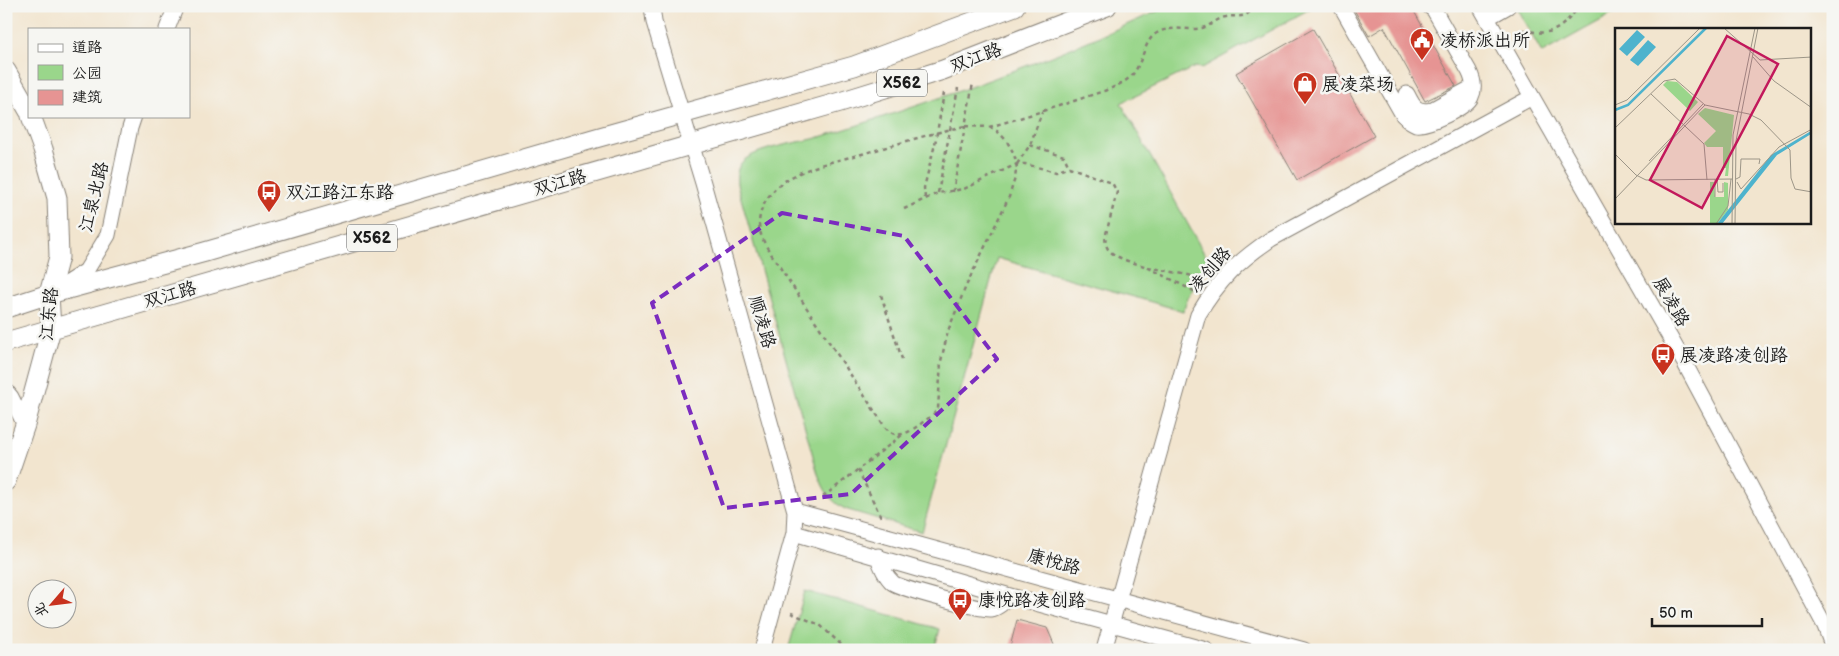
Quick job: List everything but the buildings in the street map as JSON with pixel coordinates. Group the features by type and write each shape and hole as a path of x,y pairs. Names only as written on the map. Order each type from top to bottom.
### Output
{"main road":[{"name":"双江路","path":"6,308 49,294 205,252 854,66 1015,6"},
{"name":"双江路","path":"6,342 692,146 943,70 1107,6"},
{"path":"6,71 28,110"},
{"name":"江东路","path":"6,481 25,425 51,328 49,294 59,257 57,198 32,118"}],"street":[{"path":"167,28 176,6"},
{"name":"顺凌路","path":"652,6 654,22 683,114 795,511 794,533 762,650"},
{"path":"1341,6 1403,115 1410,121 1418,124 1443,116 1467,103 1471,97 1473,87 1472,77 1435,8"},
{"path":"1484,12 1508,6"},
{"name":"展凌路","path":"1484,12 1684,362 1825,626 1833,648"},
{"path":"1407,94 1414,108 1423,112 1431,110 1473,87"},
{"name":"凌创路","path":"1104,650 1198,315 1213,290 1250,253 1271,239 1532,97"},
{"name":"江泉北路","path":"49,294 86,271 108,235 133,118"},
{"path":"6,392 12,397 25,425"},
{"name":"康悦路","path":"795,511 1304,650"},
{"path":"794,533 1010,596 1206,650"},
{"path":"878,556 884,571 894,583 964,605 992,610 1010,596"}],"path":[{"path":"902,434 889,432 885,427 764,243 758,222 766,198 770,193 800,172 937,132 965,126 989,127 1114,87 1130,78 1137,68 1149,42 1156,33 1169,28 1202,28 1213,24 1225,16 1242,17 1256,6"},
{"path":"1523,30 1538,33 1554,31 1562,26 1580,6"},
{"path":"953,192 973,83"},
{"path":"938,193 958,88"},
{"path":"925,198 924,188 944,93"},
{"path":"823,497 902,434 916,427 935,413 938,408 941,361 948,331 984,245 1009,197 1017,164 1030,145 1042,111"},
{"path":"989,127 1006,140 1017,164"},
{"path":"1030,145 1064,156 1069,167"},
{"path":"904,209 938,193 964,189 1017,164 1025,164 1056,172 1069,167 1112,183 1117,192 1106,234 1107,248 1114,254 1144,266 1194,291"},
{"path":"1144,266 1203,278"},
{"path":"881,295 902,359"},
{"path":"858,470 883,523"},
{"path":"791,612 820,625 847,650"}],"highlighted area":[{"path":"782,213 904,236 997,359 851,494 724,508 652,303"}],"green space":[{"path":"1169,6 1315,6 1202,68 1195,67 1121,103 1211,266 1194,287 1183,311 997,258 922,532 840,506 828,494 818,474 737,184 739,166 747,158 761,151 813,139 995,78"},
{"path":"1522,6 1627,6 1542,53 1517,9"},
{"path":"805,591 940,629 934,650 788,650"}],"place":[{"name":"凌桥派出所","path":"1422,61"},
{"name":"展凌菜场","path":"1305,105"},
{"name":"双江路江东路","path":"269,213"},
{"name":"展凌路凌创路","path":"1663,376"},
{"name":"康悦路凌创路","path":"960,621"}]}
